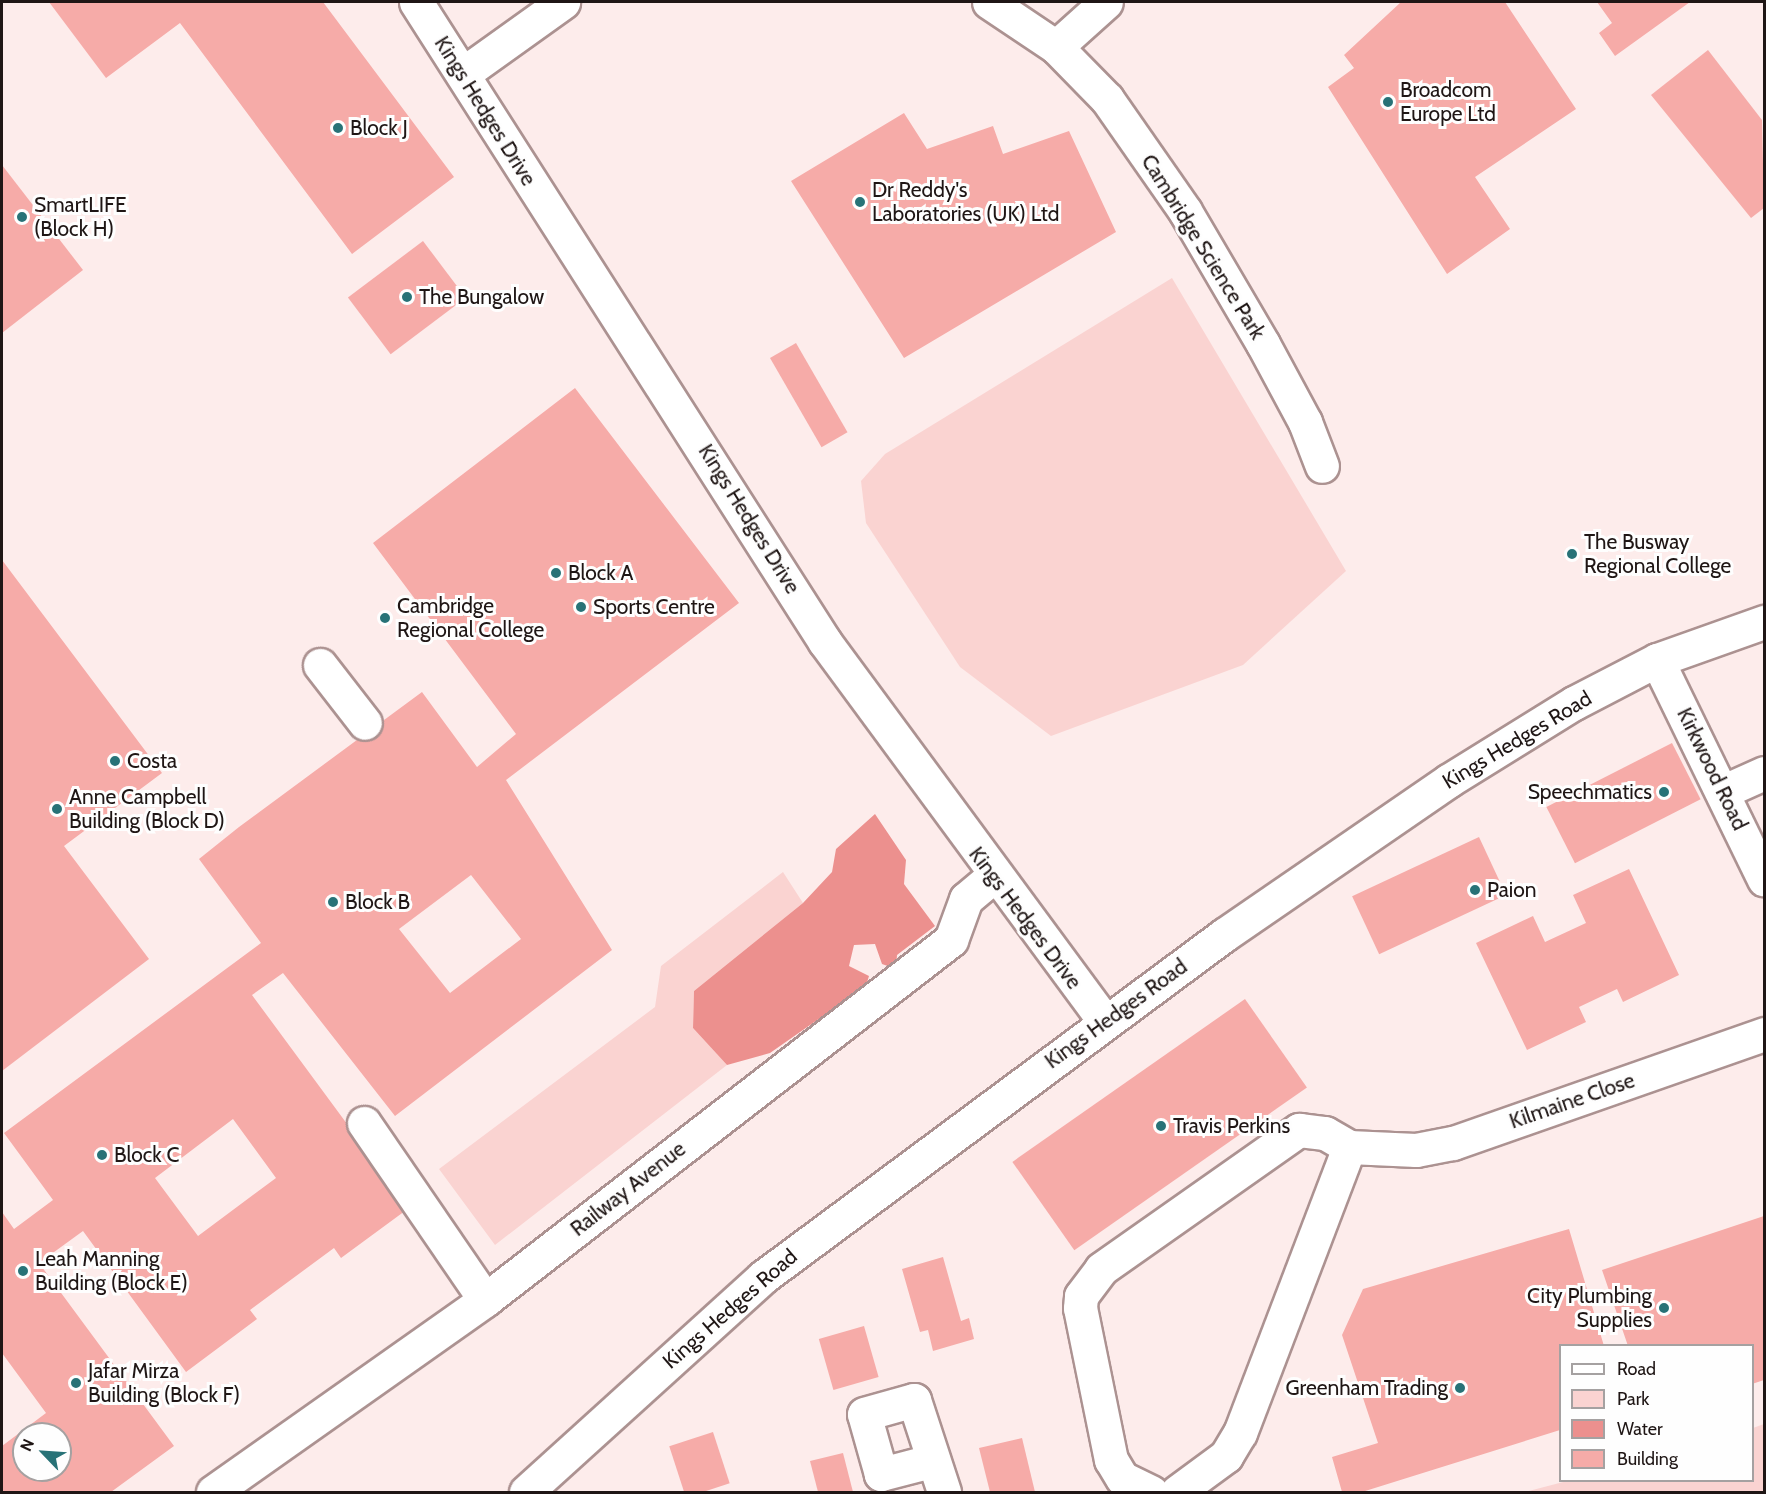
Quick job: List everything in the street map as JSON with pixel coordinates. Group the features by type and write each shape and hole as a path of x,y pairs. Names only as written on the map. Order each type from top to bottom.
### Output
{"street":[{"name":"Kings Hedges Drive","path":"416,2 464,73 577,261 684,413 825,642 993,876 1104,1021"},
{"path":"464,73 563,2"},
{"name":"Cambridge Science Park","path":"989,2 1056,47 1107,99 1185,211 1305,422 1322,466"},
{"path":"1056,47 1106,2"},
{"name":"Kings Hedges Road","path":"526,1492 763,1277 1104,1021 1448,781 1574,703 1657,660 1764,622"},
{"name":"Kirkwood Road","path":"1657,660 1724,791 1764,879"},
{"path":"320,665 365,723"},
{"path":"1724,791 1764,773"},
{"name":"Railway Avenue","path":"224,1484 485,1300 951,940 966,899 993,876"},
{"name":"Kilmaine Close","path":"1363,1147 1416,1150 1453,1143 1764,1034"},
{"path":"364,1123 485,1300"},
{"path":"1150,1492 1122,1478 1111,1460 1080,1308 1089,1283 1299,1131 1325,1133 1363,1147 1240,1433 1226,1456 1177,1492"},
{"path":"931,1461 944,1492"}],"green space":[{"path":"1172,278 1346,571 1243,665 1051,736 960,667 866,523 861,481 885,454"},
{"path":"783,872 803,903 694,991 693,1028 727,1065 495,1245 439,1169 655,1007 661,966"},
{"path":"1764,1424 1764,1492 1525,1492 1563,1482 1754,1482 1754,1428"}],"water":[{"path":"875,814 906,860 904,884 935,926 897,955 896,969 882,964 875,944 854,945 849,966 869,976 866,986 770,1053 727,1065 693,1028 694,991 803,903 832,872 836,849"}],"building":[{"name":"Block J","path":"49,2 323,2 454,177 352,254 180,23 106,78"},
{"path":"1401,2 1505,2 1576,109 1475,177 1510,229 1447,274 1328,87 1354,68 1344,55"},
{"path":"1597,2 1690,2 1615,56 1599,33 1612,23"},
{"path":"1708,50 1762,120 1764,208 1751,218 1651,95"},
{"path":"904,113 927,149 993,126 1003,154 1069,131 1116,232 904,358 791,181"},
{"name":"SmartLIFE (Block H)","path":"2,165 83,270 2,333"},
{"name":"The Bungalow","path":"423,241 466,298 391,354 348,298"},
{"path":"796,343 848,432 822,447 770,358"},
{"path":"575,388 739,603 506,780 612,950 395,1116 283,973 252,995 409,1208 341,1258 334,1248 250,1310 257,1319 186,1372 83,1231 39,1263 174,1446 111,1492 2,1492 2,1446 12,1438 12,1482 72,1482 72,1422 34,1422 46,1413 2,1353 2,1212 14,1229 53,1200 4,1133 261,943 199,859 239,827 422,692 477,767 516,734 373,543","holes":["471,875 521,939 450,993 399,929","233,1119 276,1178 198,1236 155,1178"]},
{"name":"Anne Campbell Building (Block D)","path":"2,560 162,773 64,846 149,959 2,1071"},
{"path":"1672,743 1701,799 1575,863 1546,807"},
{"path":"1479,837 1506,895 1379,954 1352,896"},
{"path":"1629,869 1679,975 1623,1002 1617,989 1579,1007 1586,1022 1527,1050 1476,943 1533,916 1545,942 1586,923 1573,895"},
{"name":"Travis Perkins","path":"1245,999 1307,1087 1074,1250 1012,1162"},
{"path":"1764,1216 1764,1380 1754,1383 1754,1344 1627,1344 1602,1270"},
{"name":"Greenham Trading","path":"1569,1229 1603,1344 1559,1344 1559,1430 1362,1492 1342,1492 1332,1457 1378,1443 1342,1335 1363,1289"},
{"path":"943,1257 961,1321 969,1318 974,1339 933,1351 928,1330 920,1332 902,1269"},
{"path":"864,1326 879,1377 833,1390 819,1339"},
{"path":"713,1432 730,1483 703,1492 684,1492 669,1446"},
{"path":"1022,1438 1035,1492 990,1492 979,1448"},
{"path":"843,1453 853,1492 818,1492 810,1461"}],"place":[{"name":"Broadcom Europe Ltd","path":"1388,102"},
{"name":"Block J","path":"338,128"},
{"name":"Dr Reddy's Laboratories (UK) Ltd","path":"860,202"},
{"name":"SmartLIFE (Block H)","path":"22,217"},
{"name":"The Bungalow","path":"407,297"},
{"name":"The Busway Regional College","path":"1572,554"},
{"name":"Block A","path":"556,573"},
{"name":"Sports Centre","path":"581,607"},
{"name":"Cambridge Regional College","path":"385,618"},
{"name":"Costa","path":"115,761"},
{"name":"Speechmatics","path":"1664,792"},
{"name":"Anne Campbell Building (Block D)","path":"57,809"},
{"name":"Paion","path":"1475,890"},
{"name":"Block B","path":"333,902"},
{"name":"Travis Perkins","path":"1161,1126"},
{"name":"Block C","path":"102,1155"},
{"name":"Leah Manning Building (Block E)","path":"23,1271"},
{"name":"City Plumbing Supplies","path":"1664,1308"},
{"name":"Jafar Mirza Building (Block F)","path":"76,1383"},
{"name":"Greenham Trading","path":"1460,1388"}]}
